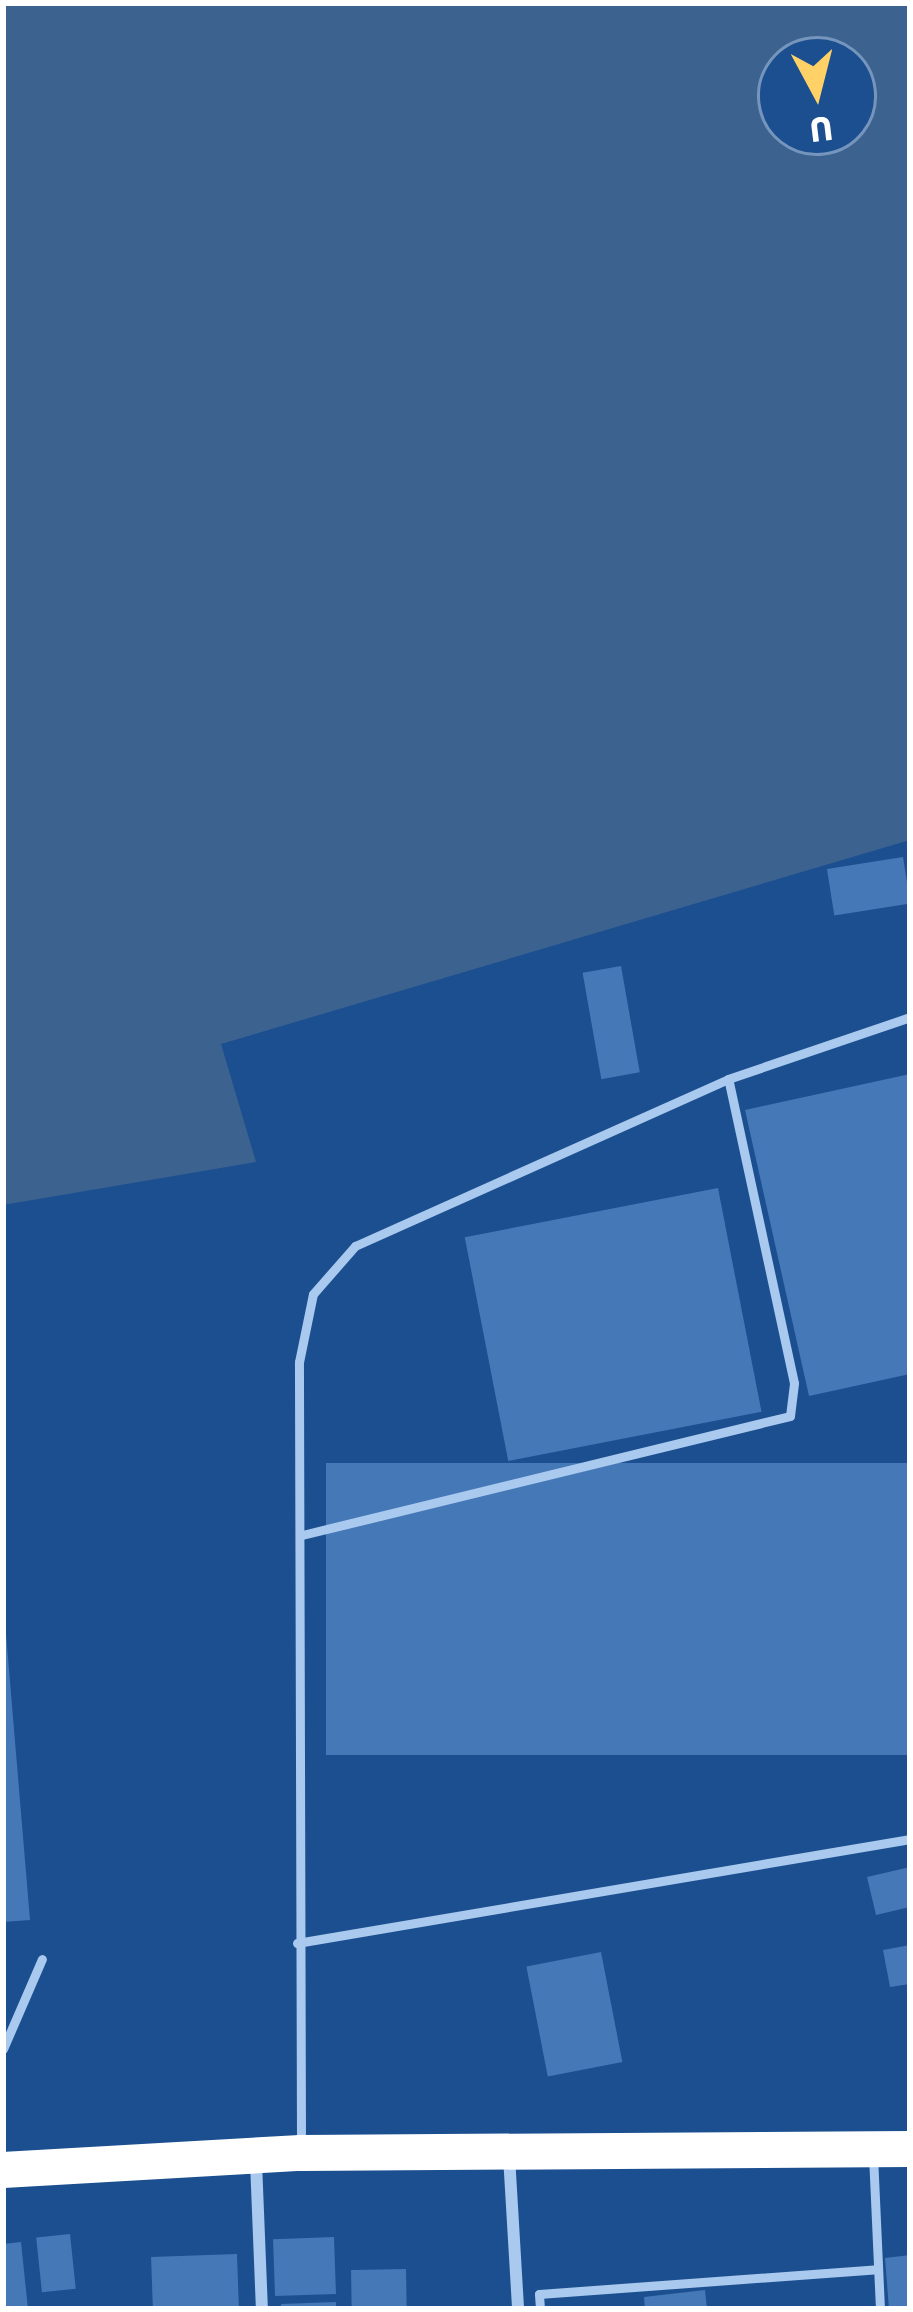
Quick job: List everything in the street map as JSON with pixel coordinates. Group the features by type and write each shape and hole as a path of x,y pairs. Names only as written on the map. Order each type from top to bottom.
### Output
{"highway":[{"path":"3,2170 301,2152 910,2149"}],"street":[{"path":"509,2154 518,2309"},
{"path":"256,2155 262,2309"}],"lane":[{"path":"301,2152 299,1362 313,1294 332,1264 728,1079 910,1017"},
{"path":"302,1535 790,1415 794,1383 728,1079"},
{"path":"297,1943 910,1839"},
{"path":"3,2049 42,1959"},
{"path":"873,2150 880,2309"},
{"path":"540,2309 539,2294 877,2269"}],"water":[{"path":"3,3 910,3 910,840 221,1044 256,1162 3,1205"}],"building":[{"path":"903,857 910,903 834,915 827,869"},
{"path":"621,966 640,1072 601,1079 583,973"},
{"path":"910,1074 910,1374 809,1396 745,1110"},
{"path":"718,1188 762,1412 508,1461 465,1237"},
{"path":"326,1463 910,1463 910,1755 326,1755"},
{"path":"3,1598 30,1920 3,1922"},
{"path":"910,1867 910,1907 876,1915 867,1877"},
{"path":"910,1945 910,1984 890,1987 883,1950"},
{"path":"601,1952 622,2062 548,2076 526,1967"},
{"path":"70,2234 76,2289 42,2292 36,2238"},
{"path":"334,2237 336,2294 275,2296 273,2239"},
{"path":"21,2242 28,2309 3,2309 3,2244"},
{"path":"237,2254 239,2309 153,2309 151,2257"},
{"path":"910,2255 910,2309 889,2309 885,2258"},
{"path":"406,2269 407,2309 352,2309 351,2270"},
{"path":"705,2290 707,2309 645,2309 644,2297"},
{"path":"336,2302 336,2309 281,2309 281,2304"}]}
